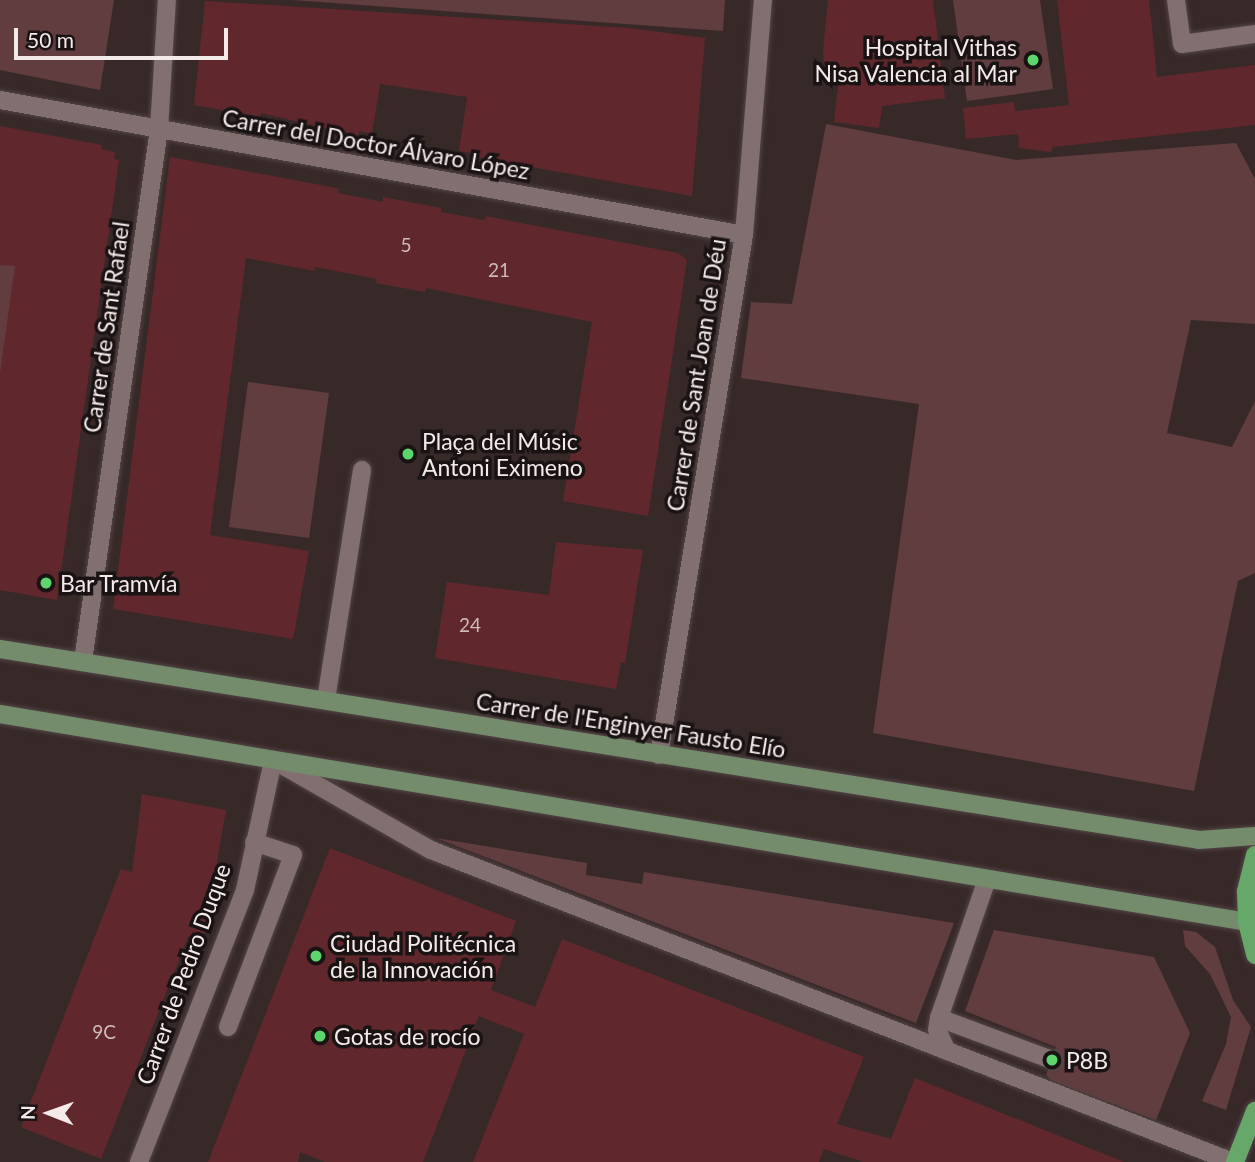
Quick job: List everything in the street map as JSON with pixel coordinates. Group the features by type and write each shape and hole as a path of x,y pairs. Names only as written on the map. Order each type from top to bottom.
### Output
{"main road":[{"name":"Carrer de l'Enginyer Fausto Elío","path":"0,649 1199,840 1255,836"},
{"path":"0,714 1247,922"},
{"path":"1255,855 1246,892 1247,922 1255,955"},
{"path":"1234,1162 1255,1111"}],"street":[{"name":"Carrer de Sant Rafael","path":"83,661 159,129 167,0"},
{"name":"Carrer de Sant Joan de Déu","path":"659,755 744,235 763,0"},
{"path":"1176,0 1182,44 1255,34"},
{"name":"Carrer del Doctor Álvaro López","path":"0,100 744,235"},
{"path":"326,700 362,470"},
{"path":"273,760 430,850 1234,1162"},
{"name":"Carrer de Pedro Duque","path":"139,1162 245,890 273,760"},
{"path":"228,1027 292,855 254,842"},
{"path":"947,1051 937,1030 939,1018 987,879"},
{"path":"939,1018 1052,1060"}],"shaded area":[{"path":"0,0 114,0 100,90 0,70"},
{"path":"292,0 725,0 723,31"},
{"path":"953,0 1040,0 1053,89 967,101"},
{"path":"826,124 1016,160 1236,143 1255,179 1255,324 1191,320 1167,433 1232,447 1255,401 1255,573 1238,581 1194,791 873,733 919,404 741,378 751,302 792,304"},
{"path":"0,230 24,234 0,462"},
{"path":"248,382 329,393 309,538 229,527"},
{"path":"436,838 587,863 586,875 642,884 644,872 954,923 916,1023"},
{"path":"994,930 1154,957 1190,1033 1156,1120 1052,1081 1046,1075 1056,1047 965,1011"},
{"path":"1183,930 1196,932 1215,947 1233,1000 1251,1027 1226,1110 1202,1101 1226,1044 1231,1017 1210,974 1185,946"}],"building":[{"path":"828,0 933,0 945,98 882,106 879,128 834,122 839,78 825,79 823,52"},
{"path":"1057,0 1149,0 1157,77 1255,65 1255,125 1053,147 1051,152 1019,148 1018,134 966,139 963,108 1014,102 1015,111 1069,105"},
{"path":"205,1 629,28 705,38 692,196 471,156 472,153 459,151 467,97 380,84 372,134 359,131 358,136 261,113 260,117 194,105"},
{"path":"0,126 102,145 101,149 115,152 114,159 119,160 57,600 0,590 0,373 15,266 0,265"},
{"path":"170,157 326,186 339,189 338,193 383,202 383,197 441,208 441,212 485,220 485,216 678,253 687,260 648,516 563,501 592,322 426,288 425,292 376,283 377,279 315,267 315,271 246,258 210,535 309,551 293,639 113,609"},
{"path":"556,542 643,550 625,663 621,662 616,689 435,658 447,582 549,595"},
{"path":"142,794 226,810 204,936 188,937 101,1159 21,1127 121,869 132,872"},
{"path":"330,848 516,921 491,990 535,1007 562,939 864,1057 837,1124 891,1139 915,1078 1124,1162 863,1162 824,1149 819,1162 473,1162 524,1034 479,1016 423,1162 325,1162 300,1152 298,1162 208,1162"}],"place":[{"name":"Hospital Vithas Nisa Valencia al Mar","path":"1033,60"},
{"name":"Plaça del Músic Antoni Eximeno","path":"408,454"},
{"name":"Bar Tramvía","path":"46,583"},
{"name":"Ciudad Politécnica de la Innovación","path":"316,956"},
{"name":"Gotas de rocío","path":"320,1036"},
{"name":"P8B","path":"1052,1060"}]}
